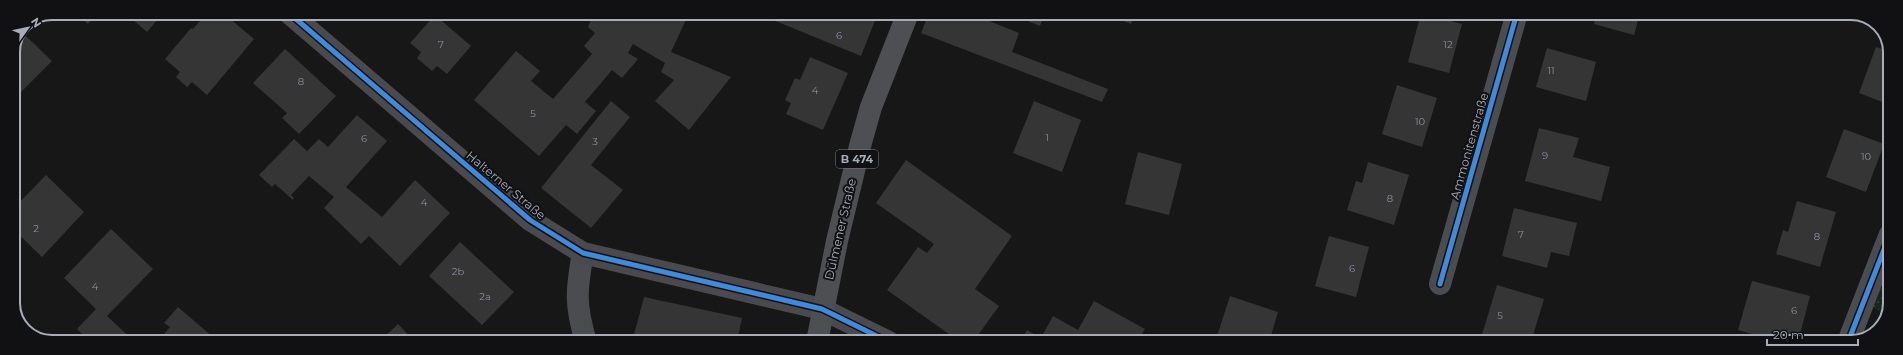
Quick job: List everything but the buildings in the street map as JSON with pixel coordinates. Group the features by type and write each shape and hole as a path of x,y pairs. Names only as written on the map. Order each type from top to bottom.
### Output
{"main road":[{"name":"Dülmener Straße","path":"822,309 838,234 871,107 905,20"},
{"name":"B 474","path":"818,335 822,309"}],"street":[{"name":"Halterner Straße","path":"297,20 530,220 583,254 822,309 874,335"},
{"name":"Ammonitenstraße","path":"1440,284 1515,20"},
{"path":"1851,335 1883,252"},
{"path":"583,254 576,288 578,317 584,335"}],"shaded area":[{"path":"1883,284 1882,311 1873,308"}],"cycle path":[{"path":"297,20 530,220 583,253 822,309 875,335"},
{"path":"1440,284 1515,20"},
{"path":"1851,335 1883,252"}]}
